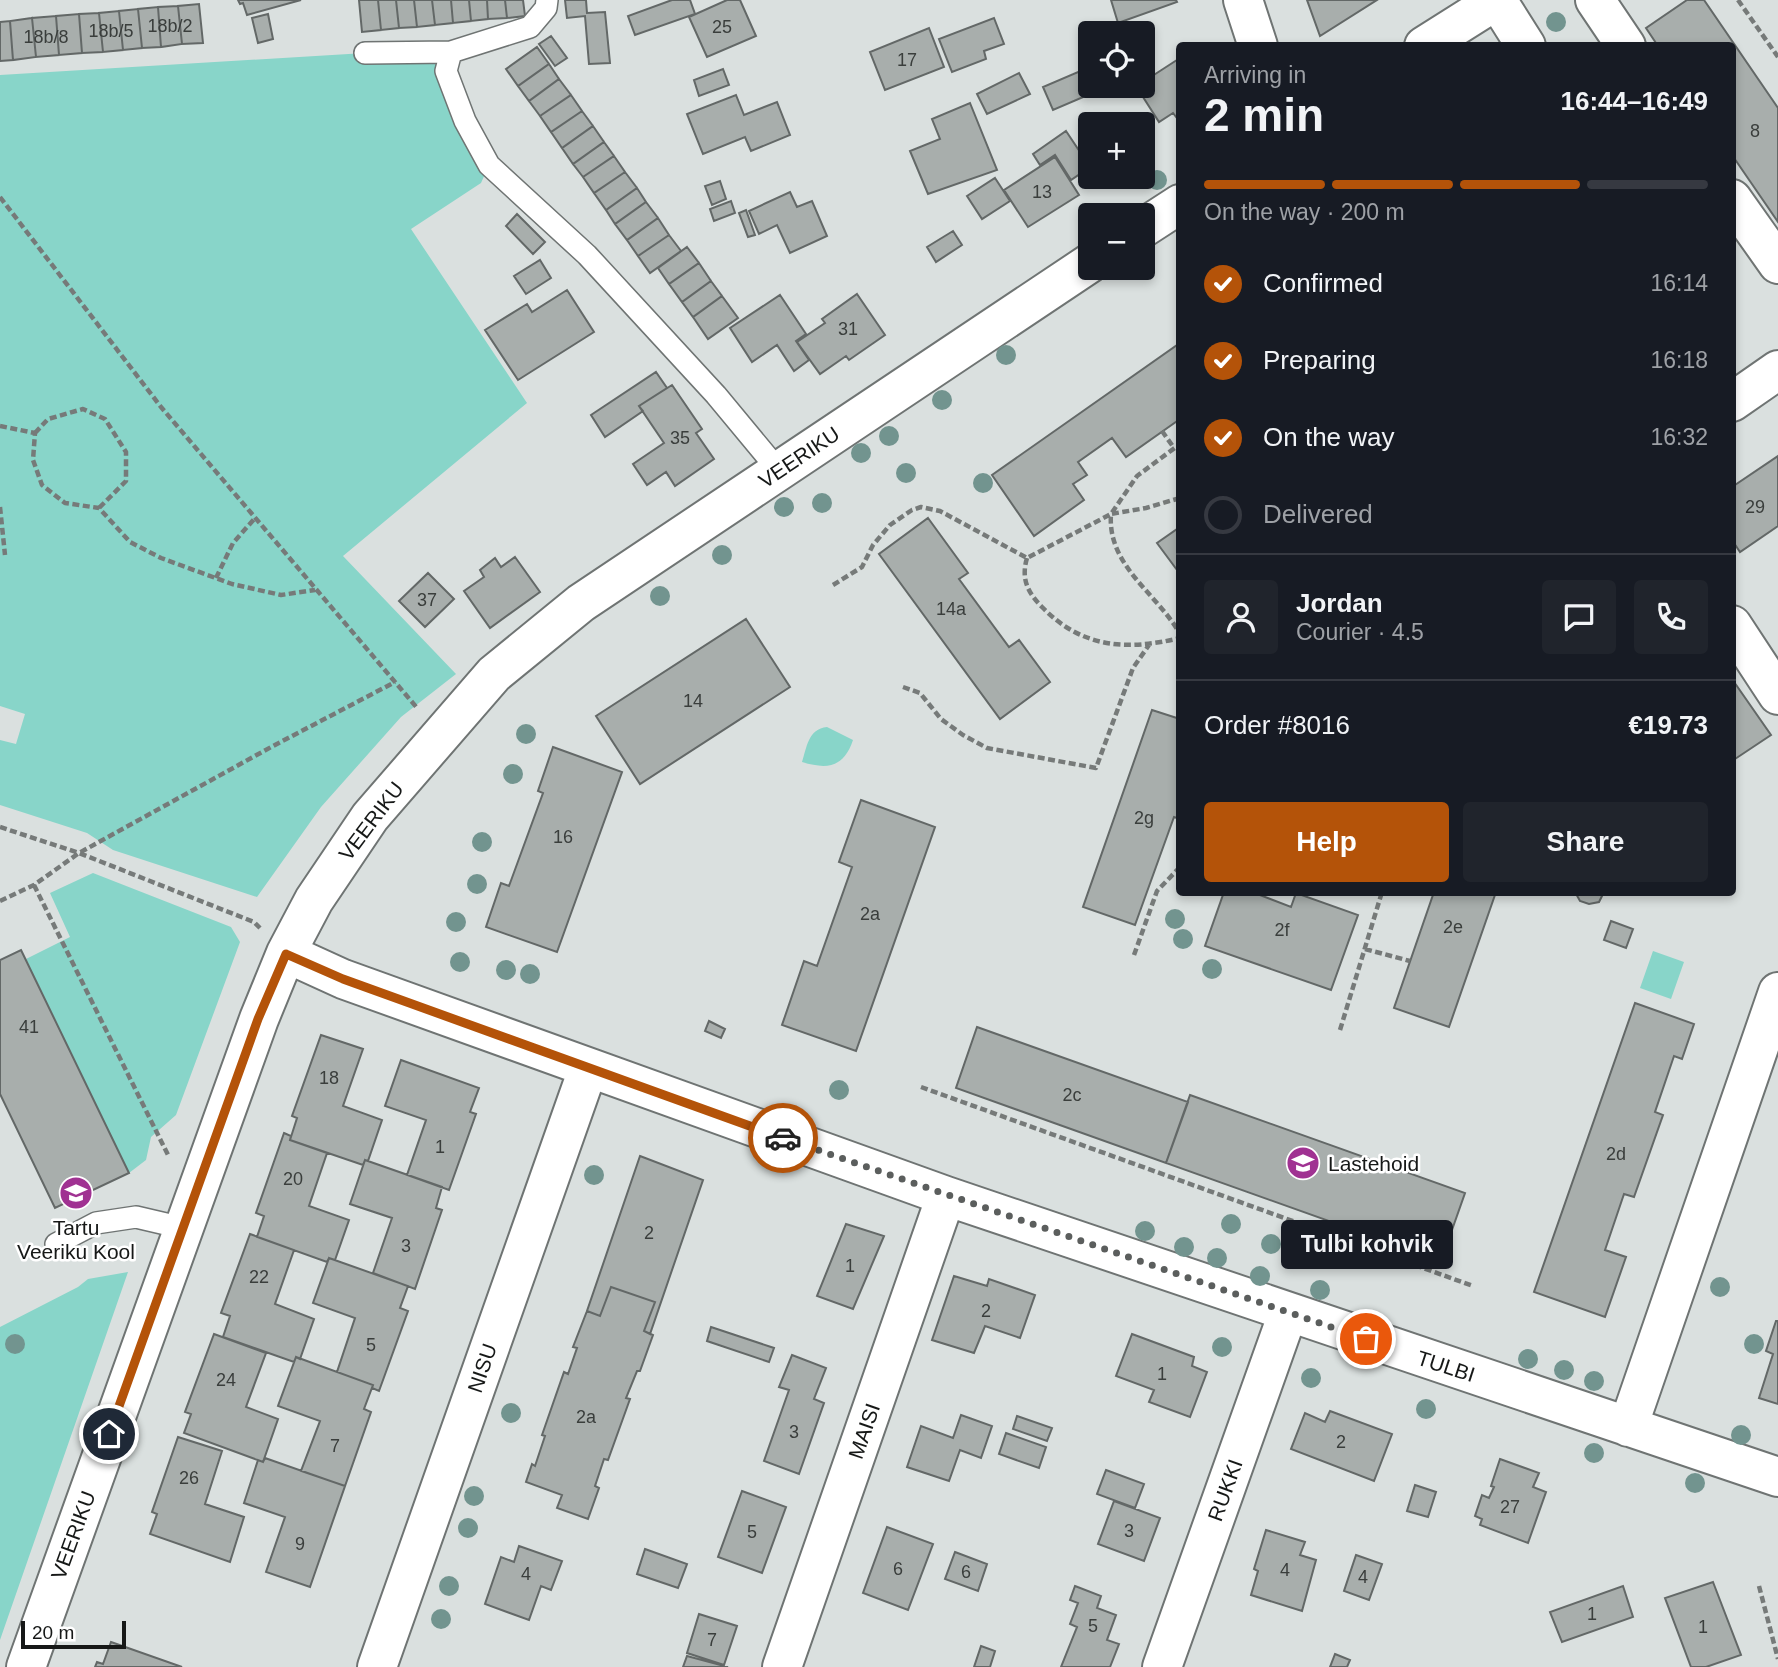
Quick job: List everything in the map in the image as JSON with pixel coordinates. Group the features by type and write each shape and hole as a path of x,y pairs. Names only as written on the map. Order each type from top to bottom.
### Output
{"street":[{"path":"1243,0 1257,42"},
{"path":"1430,42 1497,0 1523,42"},
{"path":"1595,0 1623,42"},
{"path":"1736,205 1778,264"},
{"path":"1155,220 1176,207"},
{"name":"VEERIKU","path":"26,1667 258,1019 286,954 314,900 370,817 494,674 581,603 1078,271"},
{"path":"1736,399 1778,370"},
{"path":"1736,631 1778,695"},
{"name":"TULBI","path":"286,954 343,979 588,1069 946,1196 1778,1477"},
{"path":"1628,1427 1778,992"},
{"name":"NISU","path":"377,1667 588,1069"},
{"name":"MAISI","path":"782,1667 946,1196"},
{"name":"RUKKI","path":"1162,1667 1288,1313"}],"lane":[{"path":"365,53 452,52 530,27 546,8 547,0"},
{"path":"452,52 446,71 465,121 489,164 586,255 716,395 779,471"},
{"path":"56,1244 96,1223 136,1217 187,1215"}],"path":[{"path":"1738,0 1778,57"},
{"path":"0,197 160,407 441,735"},
{"path":"99,508 126,481 125,452 105,419 83,409 48,419 35,433 33,460 42,485 65,503 99,508 130,542 161,558 216,578 281,595 316,589"},
{"path":"0,426 35,433"},
{"path":"1162,431 1174,448 1137,476 1111,514 1110,529 1124,563 1176,628"},
{"path":"1176,499 1111,514 1027,558 1024,570 1024,580 1041,605 1074,632 1097,641 1129,646 1149,645 1176,637"},
{"path":"833,585 862,567 873,545 890,525 906,513 921,507 940,511 1027,558"},
{"path":"0,508 5,555"},
{"path":"216,578 233,543 255,518"},
{"path":"902,687 920,693 941,719 988,748 1096,768 1133,668 1149,645"},
{"path":"0,901 34,885 79,853 395,682"},
{"path":"0,827 79,853 254,922 286,954"},
{"path":"1134,955 1157,891 1176,871"},
{"path":"34,885 187,1215"},
{"path":"1340,1030 1381,896"},
{"path":"1365,949 1410,961"},
{"path":"921,1087 1473,1286"},
{"path":"1759,1586 1778,1659"}],"green space":[{"path":"451,52 446,72 489,165 481,183 411,229 527,403 343,556 456,674 401,717 321,807 257,897 113,850 87,833 0,805 0,740 16,744 25,714 0,706 0,75 365,53"},
{"path":"827,727 853,740 845,756 827,766 802,762 812,735"},
{"path":"93,873 231,927 240,942 176,1115 151,1137 146,1160 129,1173 26,959 70,937 50,893"},
{"path":"1653,951 1684,962 1671,999 1640,988"},
{"path":"128,1272 0,1640 0,1327 78,1287 88,1279"}],"building":[{"path":"238,0 301,0 247,15 243,3 240,4"},
{"path":"359,0 378,0 381,30 362,32"},
{"path":"378,0 396,0 399,28 381,30"},
{"path":"396,0 414,0 417,27 399,28"},
{"path":"414,0 432,0 435,25 417,27"},
{"path":"432,0 451,0 453,23 435,25"},
{"path":"451,0 469,0 471,21 453,23"},
{"path":"469,0 487,0 488,19 471,21"},
{"path":"487,0 505,0 507,18 488,19"},
{"path":"505,0 523,0 525,16 507,18"},
{"path":"565,0 586,0 587,13 605,12 610,63 589,64 585,16 567,18"},
{"path":"672,0 690,0 695,14 635,35 628,16"},
{"path":"727,0 740,0 756,36 707,57 689,17"},
{"path":"1111,0 1177,2 1124,21 1117,21"},
{"path":"1307,0 1377,0 1320,36"},
{"path":"1687,0 1704,0 1733,42 1655,42 1646,28"},
{"path":"199,4 203,43 182,44 178,6"},
{"path":"178,6 182,44 161,47 158,7"},
{"path":"158,7 161,47 142,48 138,9"},
{"path":"138,9 142,48 123,50 119,11"},
{"path":"119,11 123,50 103,52 99,13"},
{"path":"99,13 103,52 82,53 79,14"},
{"path":"79,14 82,53 59,55 56,16"},
{"path":"268,14 273,39 258,43 252,18"},
{"path":"56,16 59,55 36,57 32,18"},
{"path":"32,18 36,57 13,60 10,21"},
{"path":"994,18 1004,44 984,51 986,59 952,72 939,39"},
{"path":"10,21 13,60 0,61 0,22"},
{"path":"929,28 944,67 885,90 870,52"},
{"path":"551,36 567,58 555,66 539,44"},
{"path":"537,47 549,64 518,86 506,69"},
{"path":"1736,47 1778,108 1778,222 1736,161"},
{"path":"1176,61 1176,117 1173,113 1159,122 1144,98 1155,98 1155,74"},
{"path":"549,64 559,79 529,101 518,86"},
{"path":"723,69 729,85 699,96 694,80"},
{"path":"1078,72 1078,98 1081,98 1053,110 1043,87"},
{"path":"1019,73 1030,94 987,114 977,94"},
{"path":"559,79 571,95 540,116 529,101"},
{"path":"571,95 582,111 551,132 540,116"},
{"path":"736,95 744,115 777,102 790,135 751,151 745,137 703,154 687,114"},
{"path":"970,103 997,170 928,194 910,151 940,139 932,119"},
{"path":"582,111 593,126 562,148 551,132"},
{"path":"593,126 604,142 573,164 562,148"},
{"path":"1066,131 1078,149 1078,175 1071,180 1055,155 1040,165 1033,154"},
{"path":"604,142 614,156 583,177 573,164"},
{"path":"614,156 625,172 594,193 583,177"},
{"path":"1055,157 1079,195 1028,227 1004,190"},
{"path":"625,172 637,188 606,210 594,193"},
{"path":"995,178 1010,201 982,219 967,196"},
{"path":"720,181 726,199 712,205 705,186"},
{"path":"637,188 646,202 615,224 606,210"},
{"path":"790,192 797,207 812,201 827,236 790,253 777,225 759,234 749,211"},
{"path":"731,201 735,213 714,221 710,209"},
{"path":"646,202 658,218 627,240 615,224"},
{"path":"746,210 755,235 748,237 739,213"},
{"path":"517,214 545,242 533,254 506,226"},
{"path":"658,218 669,235 638,256 627,240"},
{"path":"953,231 962,245 936,262 927,247"},
{"path":"669,235 681,251 650,273 638,256"},
{"path":"687,247 699,263 669,284 658,268"},
{"path":"540,260 551,278 526,294 514,276"},
{"path":"699,263 711,281 682,302 669,284"},
{"path":"711,281 722,296 693,317 682,302"},
{"path":"567,290 594,332 518,380 485,330 527,304 532,312"},
{"path":"857,294 885,335 849,360 846,356 820,374 797,342 825,323 822,319"},
{"path":"780,295 806,334 796,341 809,360 794,371 777,345 752,362 730,328"},
{"path":"722,296 738,318 708,339 693,317"},
{"path":"1176,346 1176,422 1126,457 1112,438 1078,462 1087,475 1073,484 1084,500 1034,536 992,475"},
{"path":"656,372 667,388 639,406 643,411 605,437 591,415"},
{"path":"672,385 702,429 696,433 714,459 675,486 666,472 647,485 633,464 664,443 639,406"},
{"path":"1778,456 1778,526 1740,552 1736,546 1736,484"},
{"path":"928,518 968,573 959,579 1009,647 1019,640 1050,682 1000,719 879,554"},
{"path":"1176,530 1176,569 1157,543"},
{"path":"515,557 540,592 490,628 464,591 484,577 480,570 495,558 501,567"},
{"path":"428,573 454,599 425,627 399,601"},
{"path":"746,619 790,687 640,784 596,716"},
{"path":"1736,685 1771,735 1736,758"},
{"path":"1152,710 1176,718 1176,818 1174,817 1135,925 1083,907"},
{"path":"553,747 622,772 557,952 486,927 501,883 509,886 543,793 538,791"},
{"path":"861,800 935,827 856,1051 782,1025 804,961 817,966 852,867 839,862"},
{"path":"1223,896 1262,896 1291,907 1295,896 1304,896 1358,915 1331,990 1205,946"},
{"path":"1433,896 1495,896 1449,1027 1394,1008"},
{"path":"1577,896 1602,896 1599,902 1589,904 1580,901"},
{"path":"1611,921 1633,929 1626,948 1604,940"},
{"path":"21,950 129,1173 55,1208 0,1094 0,960"},
{"path":"1635,1003 1694,1024 1682,1059 1674,1056 1655,1112 1663,1115 1634,1197 1624,1194 1605,1250 1626,1257 1605,1317 1534,1292"},
{"path":"709,1021 725,1029 721,1038 705,1031"},
{"path":"977,1027 1188,1102 1166,1163 956,1088"},
{"path":"321,1035 363,1049 343,1106 382,1120 368,1161 365,1160 363,1165 290,1140 297,1118 292,1116"},
{"path":"401,1060 479,1088 470,1112 476,1114 449,1190 407,1175 426,1120 385,1106"},
{"path":"1190,1095 1465,1193 1441,1261 1166,1163"},
{"path":"284,1133 291,1136 290,1140 327,1153 309,1206 349,1220 335,1260 329,1258 327,1262 257,1237 264,1216 256,1213"},
{"path":"640,1156 703,1180 650,1334 644,1331 655,1302 611,1287 600,1316 587,1311"},
{"path":"365,1160 442,1187 436,1208 442,1210 415,1289 373,1273 392,1218 350,1204"},
{"path":"846,1224 884,1236 853,1309 817,1296"},
{"path":"250,1234 294,1250 275,1304 314,1319 300,1359 296,1357 294,1362 223,1337 230,1316 221,1313"},
{"path":"329,1258 408,1286 400,1308 408,1311 379,1391 372,1388 373,1385 337,1372 355,1318 313,1303"},
{"path":"954,1276 987,1286 989,1279 1035,1295 1020,1338 985,1326 974,1353 932,1340"},
{"path":"611,1287 655,1302 644,1331 653,1335 640,1371 637,1371 626,1398 630,1399 608,1460 604,1459 595,1486 599,1488 588,1519 557,1508 562,1495 526,1482 532,1464 535,1466 545,1436 542,1435 564,1372 568,1374 577,1348 573,1347 587,1311 600,1316"},
{"path":"1776,1321 1778,1404 1759,1398 1773,1354 1766,1351"},
{"path":"711,1327 774,1348 769,1362 707,1341"},
{"path":"214,1334 266,1353 246,1407 278,1419 263,1462 184,1433 191,1414 185,1412"},
{"path":"1132,1334 1194,1357 1192,1366 1207,1372 1190,1417 1149,1402 1154,1390 1116,1376"},
{"path":"792,1355 826,1368 814,1399 824,1403 799,1474 764,1461 789,1390 779,1387"},
{"path":"296,1357 373,1385 364,1409 371,1412 345,1486 301,1471 320,1421 278,1406"},
{"path":"1330,1411 1392,1434 1374,1481 1291,1449 1305,1413 1325,1422"},
{"path":"961,1415 992,1426 981,1458 960,1450 949,1481 907,1467 921,1426 953,1438"},
{"path":"1017,1416 1052,1428 1047,1441 1013,1429"},
{"path":"1006,1433 1046,1447 1039,1468 999,1454"},
{"path":"178,1437 222,1451 205,1504 244,1517 230,1562 150,1534 157,1514 152,1512"},
{"path":"265,1458 345,1486 310,1587 266,1572 285,1517 244,1503 258,1460 263,1462"},
{"path":"1500,1459 1539,1473 1533,1487 1546,1492 1528,1543 1480,1525 1482,1519 1475,1516 1482,1495 1489,1498 1494,1487 1491,1486"},
{"path":"1106,1470 1144,1484 1135,1508 1097,1494"},
{"path":"1415,1485 1436,1492 1428,1517 1407,1511"},
{"path":"742,1491 786,1507 762,1573 718,1557"},
{"path":"1114,1501 1160,1518 1144,1561 1098,1544"},
{"path":"887,1527 933,1544 908,1610 863,1593"},
{"path":"1266,1530 1305,1542 1300,1555 1316,1560 1302,1611 1251,1595 1258,1571 1254,1569"},
{"path":"519,1546 562,1561 551,1590 541,1586 529,1620 485,1604 501,1557 514,1562"},
{"path":"645,1549 687,1564 678,1588 637,1574"},
{"path":"955,1552 987,1564 978,1591 945,1579"},
{"path":"1356,1555 1382,1564 1369,1600 1344,1591"},
{"path":"1713,1582 1741,1655 1706,1667 1691,1667 1665,1598"},
{"path":"1075,1586 1101,1596 1097,1608 1116,1615 1107,1640 1119,1644 1110,1667 1061,1667 1077,1627 1070,1624 1078,1603 1070,1600"},
{"path":"1623,1586 1633,1617 1562,1642 1550,1612"},
{"path":"699,1614 737,1626 724,1665 687,1653"},
{"path":"111,1642 182,1667 95,1667 97,1662 103,1664"},
{"path":"981,1646 995,1651 990,1667 974,1667"},
{"path":"1335,1654 1350,1660 1347,1667 1330,1667"},
{"path":"687,1656 728,1667 683,1667"}],"way so far":[{"path":"783,1138 1366,1339"}],"place":[{"name":"Lastehoid","path":"1303,1163"},
{"name":"Tartu Veeriku Kool","path":"76,1193"},
{"name":"Tulbi kohvik","path":"1366,1339"}],"route":[{"path":"109,1434 258,1019 286,954 343,979 783,1138"}]}
